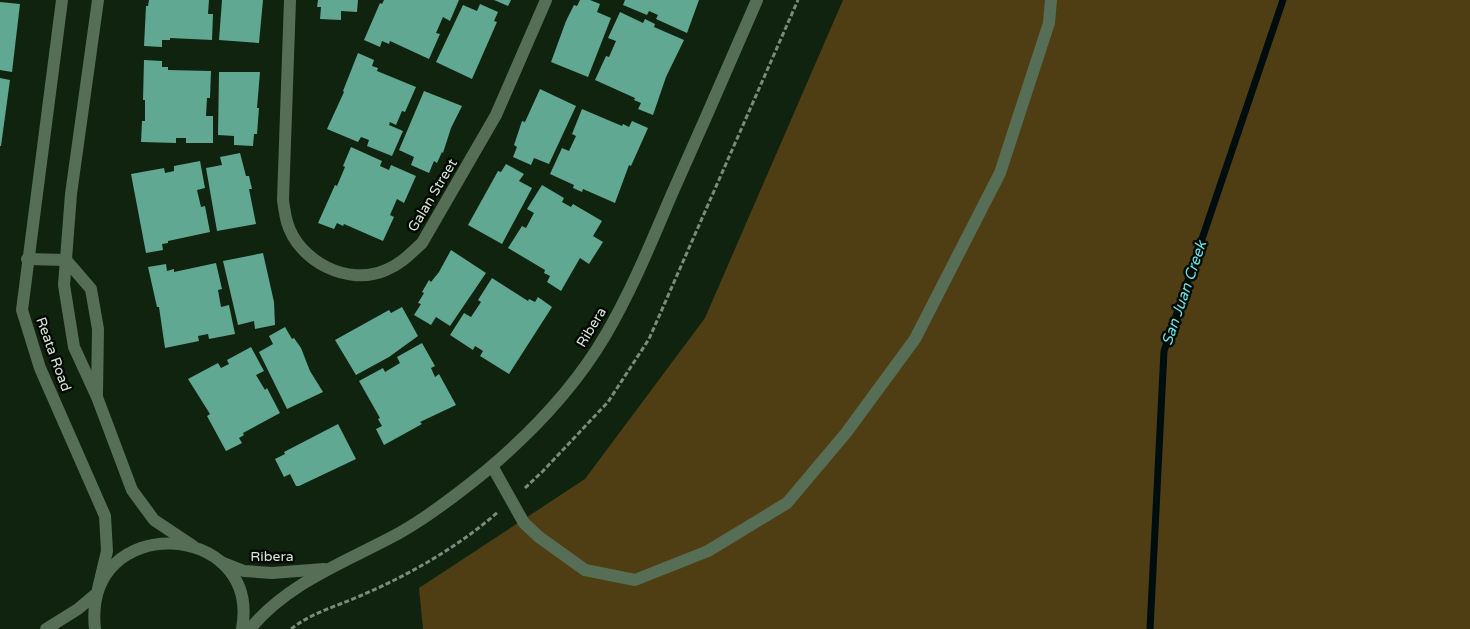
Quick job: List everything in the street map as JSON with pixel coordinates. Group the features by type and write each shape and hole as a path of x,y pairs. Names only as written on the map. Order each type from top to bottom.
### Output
{"street":[{"name":"Reata Road","path":"62,0 27,259 22,310 40,368 105,516 107,551 98,591"},
{"name":"Reata Road","path":"98,0 71,194 64,285 74,347 97,397 132,490 154,520 193,546"},
{"name":"Galan Street","path":"290,0 283,200 287,223 298,245 315,261 336,272 360,275 391,268 405,260 422,243 496,115 546,0"},
{"name":"Ribera","path":"250,629 268,610 326,569 366,550 434,511 492,466 571,386 605,337 640,269 757,0"},
{"path":"492,466 524,523 539,537 585,570 635,580 708,550 787,503 846,433 915,339 1000,173 1049,23 1052,0"},
{"path":"27,259 66,260 91,289 98,329 97,397"},
{"name":"Ribera","path":"95,629 93,615 98,591 116,565 127,554 148,545 171,542 193,546 219,561 244,571 272,573 326,569"},
{"name":"Ribera","path":"219,561 233,577 242,598 242,629"},
{"path":"46,629 78,609 98,591"}],"shaded area":[{"path":"843,0 1470,0 1470,629 423,629 419,588 585,479 705,318"}],"building":[{"path":"149,0 209,0 208,14 213,14 212,40 170,38 170,40 162,40 162,47 144,46 146,6 148,6"},
{"path":"222,0 263,0 259,43 219,40"},
{"path":"318,0 358,0 357,12 341,11 341,20 320,19 321,7 317,7"},
{"path":"384,0 459,0 450,21 443,17 436,33 440,34 429,59 390,41 389,44 382,41 380,47 364,40 380,3 382,4"},
{"path":"494,0 511,0 508,6"},
{"path":"580,0 590,0 600,4 597,12 611,18 588,77 551,62 566,21 574,5 577,6"},
{"path":"625,0 699,0 687,33 656,19 658,15 649,11 647,15 623,5"},
{"path":"0,2 20,4 12,72 0,70"},
{"path":"480,4 498,12 494,21 497,22 472,79 436,62 463,5 477,11"},
{"path":"620,12 643,23 645,19 655,24 654,27 684,40 666,77 653,115 638,109 641,103 634,100 635,98 595,80 606,56 609,57 616,41 608,38"},
{"path":"358,53 374,60 372,66 378,68 377,71 416,87 405,112 402,111 396,125 390,122 389,125 403,131 392,156 367,146 369,140 361,137 358,142 327,129 344,92"},
{"path":"144,60 162,61 162,67 168,67 168,70 211,71 210,98 207,98 206,116 213,116 213,143 186,143 186,138 176,138 176,143 141,142 142,121 145,121 145,100 143,100"},
{"path":"219,72 260,72 257,134 254,134 253,146 234,145 234,136 218,135"},
{"path":"0,78 10,80 1,146 0,146"},
{"path":"540,89 576,106 549,164 534,158 531,165 513,157 517,147 514,145 522,121 525,122"},
{"path":"424,91 462,106 451,128 443,153 437,163 434,161 429,173 411,165 414,157 399,150"},
{"path":"582,109 622,126 623,124 629,127 632,121 648,128 631,166 629,165 615,203 583,189 582,192 573,188 574,185 550,174 562,148 569,151 576,136 572,134"},
{"path":"351,147 382,161 380,166 389,170 391,165 416,176 404,203 397,199 390,215 394,217 383,241 344,224 343,226 337,223 334,229 318,223 335,185 337,186"},
{"path":"240,153 246,176 249,176 252,189 249,189 256,224 217,231 206,168 222,165 220,157"},
{"path":"200,161 205,188 197,190 201,207 205,206 210,232 168,241 168,243 162,244 163,250 146,253 131,174 164,168 165,173 174,171 174,166"},
{"path":"506,164 524,174 519,181 532,188 502,244 468,225 498,171 501,172"},
{"path":"542,185 564,198 562,202 571,207 573,204 602,221 593,236 603,242 589,264 580,258 561,291 547,282 550,276 544,273 545,270 508,248 522,226 526,228 534,213 527,209"},
{"path":"451,250 486,273 450,326 436,317 431,325 414,315 421,304 418,303 424,293 422,292 429,280 431,282 439,272"},
{"path":"263,253 274,302 275,325 255,329 254,321 238,325 223,261"},
{"path":"216,263 222,289 218,290 221,307 229,305 235,334 209,339 208,334 198,336 199,341 165,348 159,307 157,307 148,267 166,264 167,271 174,269 174,272"},
{"path":"492,278 528,301 529,299 535,302 538,297 552,307 509,374 480,356 483,351 475,346 473,350 450,335 464,313 471,317 481,302 478,300"},
{"path":"402,307 418,336 389,357 356,375 335,340 389,310 391,313"},
{"path":"285,327 292,339 294,338 301,348 310,371 323,392 287,409 259,352 273,344 269,336"},
{"path":"422,343 435,366 431,368 435,377 439,374 456,405 420,422 422,424 384,445 376,429 382,426 378,419 380,418 359,381 383,368 385,372 400,363 397,357"},
{"path":"251,347 264,371 256,375 265,390 267,388 280,413 243,433 244,435 239,438 242,443 226,451 207,416 210,414 188,379 218,363 221,368 229,364 227,360"},
{"path":"338,424 356,459 299,486 296,486 290,474 284,477 275,459 285,454 284,452"}],"waterway":[{"name":"San Juan Creek","path":"1150,629 1164,351 1283,0"}]}
